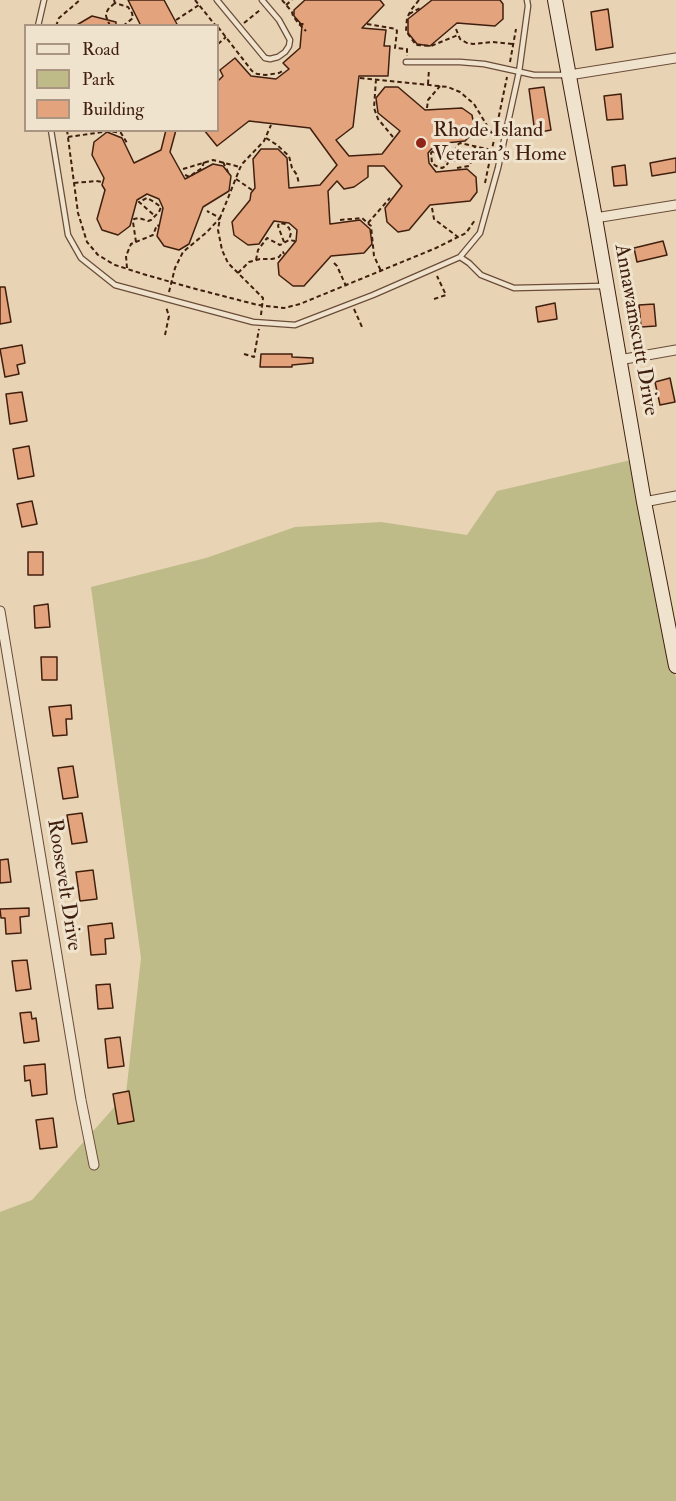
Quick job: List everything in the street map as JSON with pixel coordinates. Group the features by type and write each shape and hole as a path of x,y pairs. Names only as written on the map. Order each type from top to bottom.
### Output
{"street":[{"name":"Annawamscutt Drive","path":"555,0 644,502 673,634 676,666"},
{"path":"569,75 676,58"},
{"path":"595,218 676,205"},
{"path":"619,360 676,350"},
{"path":"644,502 676,496"},
{"name":"Roosevelt Drive","path":"0,611 81,1100 94,1165"}],"lane":[{"path":"38,24 44,0"},
{"path":"217,0 266,58 270,59 285,52 290,40 279,21 262,0"},
{"path":"51,132 68,235 81,258 115,285 254,322 295,326 460,257 480,233 498,168 519,72 527,0"},
{"path":"406,62 460,62 542,75 569,75"},
{"path":"460,257 481,275 514,288 606,286"}],"path":[{"path":"57,24 59,18 80,0"},
{"path":"195,0 215,24"},
{"path":"201,0 202,9"},
{"path":"282,0 306,31"},
{"path":"286,5 292,0"},
{"path":"419,0 409,14 406,31 416,45 432,46 458,35"},
{"path":"109,24 106,13 115,2 128,7 132,13 133,18 126,24"},
{"path":"176,20 199,5"},
{"path":"239,27 266,5"},
{"path":"409,14 422,7"},
{"path":"299,24 306,24"},
{"path":"367,24 396,29 395,48 405,49"},
{"path":"484,185 509,70 516,26"},
{"path":"219,29 252,71 266,75 279,73 284,69"},
{"path":"456,29 460,39 467,43 513,44"},
{"path":"219,43 225,37"},
{"path":"428,84 429,62"},
{"path":"360,78 428,84 448,87 460,92 474,104 494,137"},
{"path":"376,79 374,108 378,118 393,137"},
{"path":"427,108 428,100 440,86"},
{"path":"244,354 254,357 263,298 228,262 222,250 218,230 220,218 240,168 266,138 271,125"},
{"path":"67,132 78,213 87,242 98,255 115,264 172,282 263,305 284,308 346,286 466,233 477,217"},
{"path":"68,136 96,132"},
{"path":"118,132 121,133 127,143"},
{"path":"266,138 289,156 299,184"},
{"path":"433,151 443,160 458,161 456,146 460,143 492,150"},
{"path":"446,146 449,161 442,168 432,163 431,153 435,147 446,146"},
{"path":"457,168 469,166 475,146"},
{"path":"183,169 213,160 240,168"},
{"path":"185,176 189,177 202,168 204,162"},
{"path":"223,162 228,172"},
{"path":"236,179 252,190"},
{"path":"75,183 103,182"},
{"path":"136,242 134,219 152,220 155,216 161,207 147,198 139,202 155,216"},
{"path":"368,223 390,198"},
{"path":"432,208 434,219 458,237"},
{"path":"207,212 220,218"},
{"path":"165,335 169,316 165,307 183,252 220,218"},
{"path":"340,220 362,218 371,226 374,256 381,271"},
{"path":"284,242 279,223 289,228 291,233 289,240"},
{"path":"127,268 126,256 131,244 153,235 157,225 159,226"},
{"path":"256,260 258,250 267,238 280,244 289,240 295,241"},
{"path":"238,273 249,262 272,259 279,257 283,252 284,254"},
{"path":"334,262 346,286"},
{"path":"434,268 446,295 434,299"},
{"path":"352,303 362,327"}],"green space":[{"path":"631,460 676,678 676,1501 0,1501 0,1212 32,1200 126,1094 141,958 91,587 206,558 295,527 381,522 467,535 497,491"}],"building":[{"path":"128,0 164,0 177,24 140,24"},
{"name":"Rhode Island Veteran's Home","path":"305,0 380,0 384,5 362,28 386,30 384,46 390,46 388,76 359,76 353,127 336,140 349,156 382,154 400,131 378,113 376,98 385,87 398,87 425,110 462,108 472,115 475,131 465,141 436,144 428,153 429,163 436,172 467,169 476,177 477,192 470,201 430,205 409,230 398,232 387,222 385,208 402,186 384,166 368,166 368,177 354,187 344,189 337,181 328,191 330,224 360,220 370,229 372,244 364,253 331,256 304,286 293,286 279,275 278,263 296,241 297,230 289,223 274,221 259,244 248,245 234,235 232,222 250,200 255,188 253,159 261,149 278,149 287,158 289,188 320,185 337,165 310,128 249,121 217,146 206,132 219,132 219,80 223,76 220,70 235,58 251,76 276,79 289,69 283,63 300,48 302,25 294,16 294,10"},
{"path":"432,0 500,0 503,4 503,19 495,26 457,23 430,46 417,44 408,33 408,19"},
{"path":"608,9 613,47 596,50 591,12"},
{"path":"92,16 116,22 116,24 78,24"},
{"path":"544,87 551,130 535,133 529,89"},
{"path":"621,94 623,119 607,120 604,96"},
{"path":"107,132 122,138 134,163 161,150 166,132 175,132 170,152 185,179 213,164 223,166 231,176 229,191 203,207 189,244 179,250 164,246 157,236 163,208 159,199 147,194 137,200 130,226 118,235 102,230 97,219 105,190 102,185 104,178 92,155 94,142"},
{"path":"676,158 676,172 652,176 650,163"},
{"path":"625,165 627,185 614,186 612,167"},
{"path":"663,241 667,255 637,262 634,248"},
{"path":"0,287 5,287 11,322 0,324"},
{"path":"555,303 557,319 538,322 536,307"},
{"path":"654,304 656,326 641,327 639,305"},
{"path":"22,345 25,363 17,365 19,374 5,377 0,349"},
{"path":"261,354 292,354 292,357 313,358 313,363 292,365 292,367 260,367"},
{"path":"670,378 675,402 660,405 655,382"},
{"path":"22,392 27,421 10,424 6,394"},
{"path":"29,446 34,476 18,479 13,449"},
{"path":"32,501 37,524 22,527 17,504"},
{"path":"28,552 43,552 43,575 28,575"},
{"path":"48,604 50,627 35,628 34,606"},
{"path":"41,657 57,657 57,680 42,680"},
{"path":"71,705 72,719 66,719 67,735 53,736 49,707"},
{"path":"73,766 78,797 63,799 58,768"},
{"path":"82,813 87,842 72,844 67,815"},
{"path":"8,859 11,882 0,883 0,860"},
{"path":"93,870 97,899 80,901 76,872"},
{"path":"29,908 29,916 20,917 21,933 6,934 5,918 1,918 0,909"},
{"path":"112,923 114,938 105,939 106,954 91,955 88,926"},
{"path":"27,960 31,989 16,991 12,961"},
{"path":"110,984 113,1008 98,1009 96,985"},
{"path":"31,1012 32,1019 36,1018 39,1041 24,1043 20,1013"},
{"path":"120,1037 124,1066 108,1068 105,1039"},
{"path":"45,1064 47,1094 32,1096 30,1080 25,1081 24,1066"},
{"path":"129,1091 134,1121 118,1124 113,1094"},
{"path":"53,1118 57,1147 40,1149 36,1120"}],"place":[{"name":"Rhode Island Veteran's Home","path":"421,143"}]}
